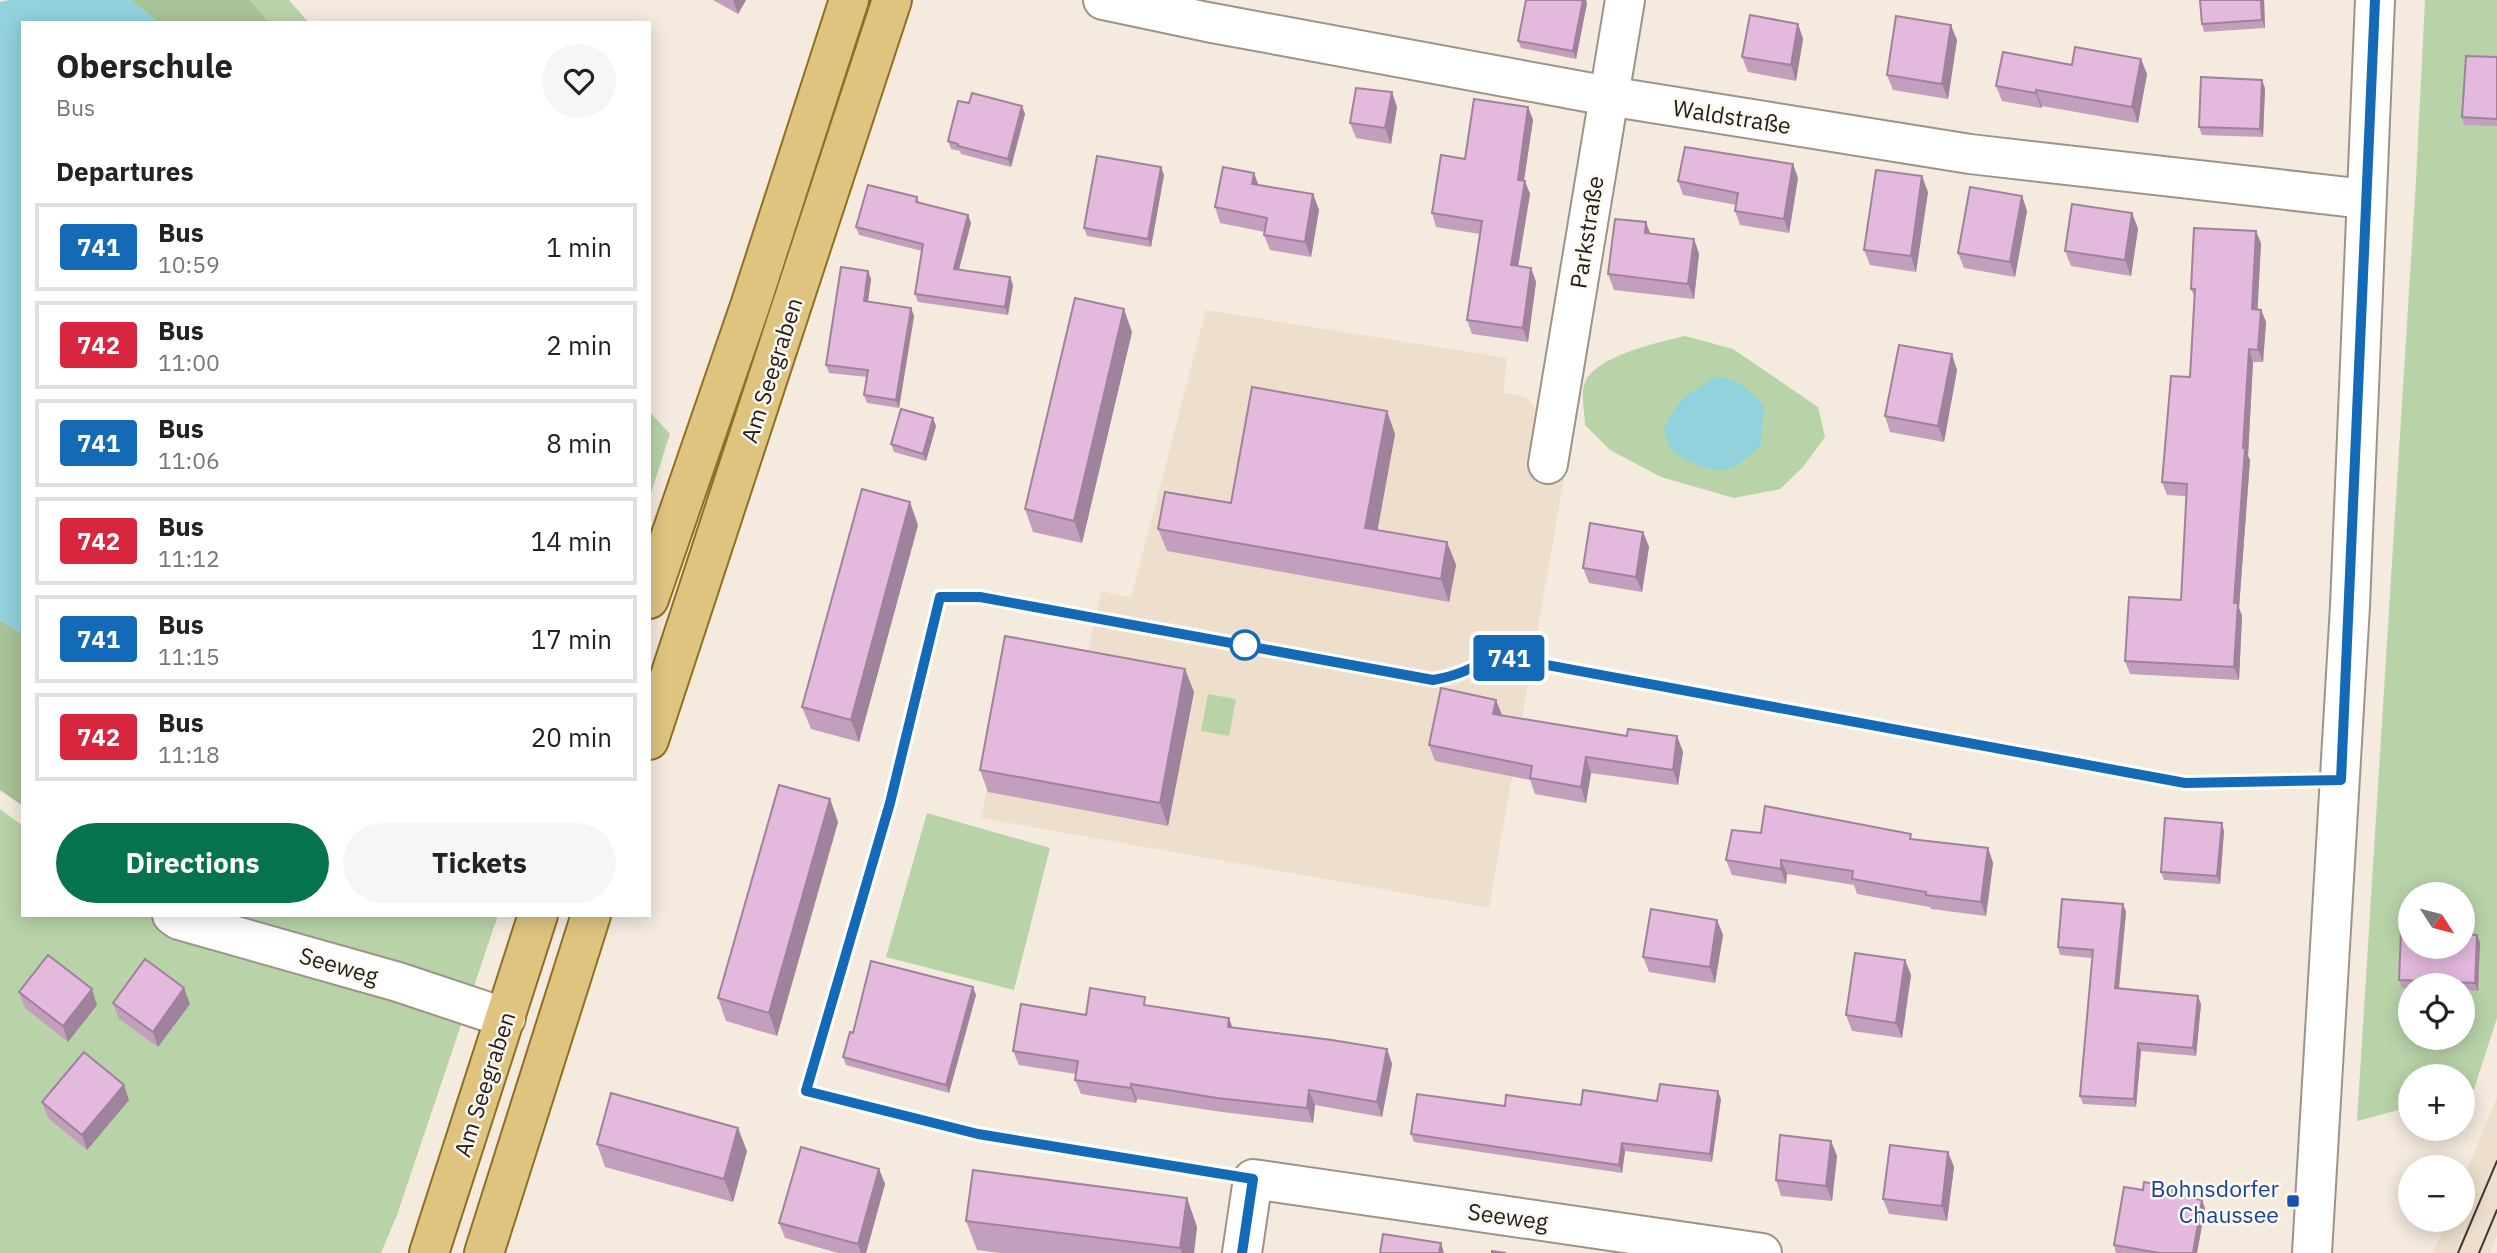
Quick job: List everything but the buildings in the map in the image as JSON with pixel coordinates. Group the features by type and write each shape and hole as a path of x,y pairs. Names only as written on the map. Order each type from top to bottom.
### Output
{"main road":[{"name":"Am Seegraben","path":"651,593 746,319 849,0"},
{"name":"Am Seegraben","path":"651,734 892,0"},
{"name":"Am Seegraben","path":"429,1253 537,917"},
{"path":"484,1253 590,917"}],"street":[{"name":"Waldstraße","path":"1103,0 1608,96 1970,154 2365,199"},
{"name":"Parkstraße","path":"1548,464 1625,0"},
{"path":"2312,1253 2343,754 2375,0"},
{"name":"Seeweg","path":"175,917 398,982 506,1018"},
{"name":"Seeweg","path":"1242,1253 1253,1179 1678,1247 1762,1253"}],"shaded area":[{"path":"1206,310 1507,358 1503,393 1526,397 1538,412 1566,467 1489,908 981,818 1012,657 1084,670 1101,591 1131,598"},
{"path":"2497,1097 2497,1235 2490,1253 2433,1253 2442,1232 2475,1232 2473,1155"}],"green space":[{"path":"131,0 250,0 267,21 157,21"},
{"path":"250,0 289,0 307,21 267,21"},
{"path":"2425,0 2497,0 2497,1018 2475,1086 2475,1064 2398,1064 2398,1110 2357,1121"},
{"path":"1685,336 1733,349 1818,407 1825,437 1803,467 1780,489 1734,498 1661,477 1610,450 1585,425 1585,382 1602,364 1629,352"},
{"path":"651,413 670,434 651,493"},
{"path":"0,620 21,633 21,805 0,790"},
{"path":"1208,694 1236,699 1229,736 1201,731"},
{"path":"0,809 21,825 21,917 497,917 397,1215 381,1253 0,1253"},
{"path":"927,813 1050,848 1014,990 886,957"}],"water":[{"path":"131,0 157,21 21,21 21,633 0,620 0,2"},
{"path":"1715,377 1742,386 1764,406 1761,445 1739,464 1724,470 1704,467 1677,454 1670,446 1664,430 1684,399"}],"tram line":[{"path":"2458,1253 2497,1161"},
{"path":"2479,1253 2497,1210"}],"bus line":[{"name":"741","path":"1242,1253 1253,1179 978,1134 806,1091 890,803 940,597 980,597 1082,614 1433,680 1456,676 1493,655 2185,783 2341,780 2375,0"}],"place":[{"name":"Bohnsdorfer Chaussee","path":"2293,1201"}]}
